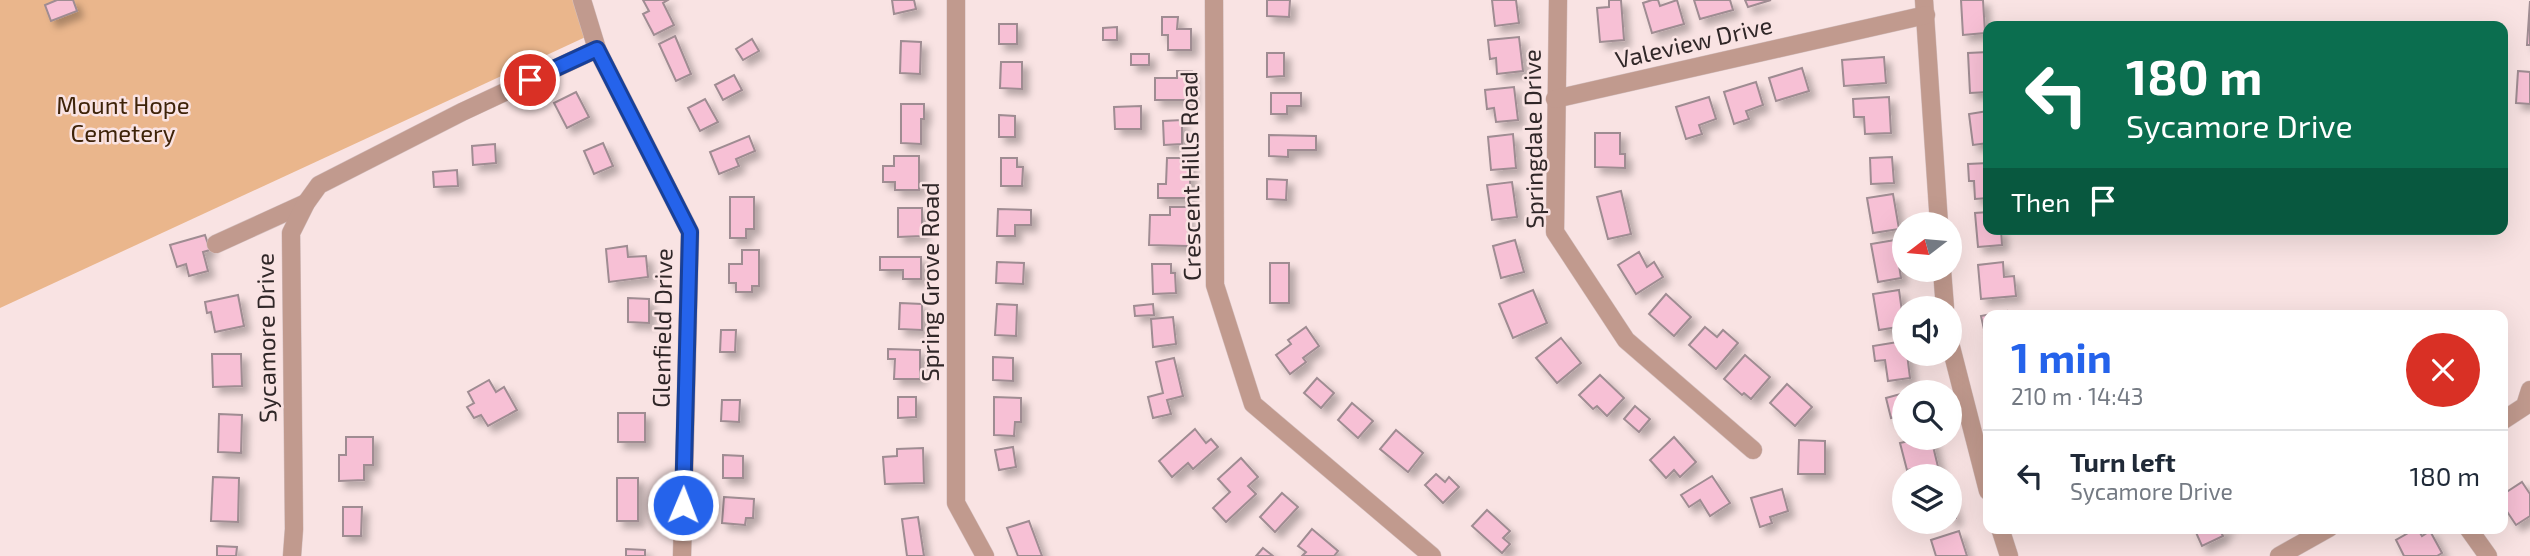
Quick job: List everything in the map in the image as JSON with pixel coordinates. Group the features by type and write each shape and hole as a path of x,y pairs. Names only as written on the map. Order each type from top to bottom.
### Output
{"street":[{"name":"Glenfield Drive","path":"582,0 597,49 690,232 682,556"},
{"name":"Spring Grove Road","path":"956,0 956,503 985,556"},
{"name":"Crescent Hills Road","path":"1214,0 1215,285 1253,404 1432,556"},
{"name":"Springdale Drive","path":"1558,0 1555,232 1626,340 1753,450"},
{"name":"Valeview Drive","path":"1555,99 1925,7"},
{"path":"1925,7 1938,212"},
{"name":"Sycamore Drive","path":"292,556 291,233 306,203 319,185 462,112 597,49"},
{"path":"216,244 306,203"},
{"path":"1956,366 1983,472"},
{"path":"2508,417 2525,406 2530,390"},
{"path":"2002,534 2009,556"},
{"path":"2279,556 2318,534"},
{"path":"2472,534 2488,556"}],"green space":[{"name":"Mount Hope Cemetery","path":"0,0 582,0 592,34 0,308"}],"building":[{"path":"57,0 73,0 77,11 51,21 45,5"},
{"path":"643,0 668,0 663,3 674,25 654,35 643,14 649,11"},
{"path":"892,0 914,0 916,9 894,14"},
{"path":"1267,0 1290,0 1289,17 1267,16"},
{"path":"1492,0 1516,0 1519,23 1495,26"},
{"path":"1609,0 1621,0 1624,40 1600,42 1597,8 1609,7"},
{"path":"1658,0 1660,6 1677,0 1684,24 1652,33 1643,3"},
{"path":"1694,0 1730,0 1733,10 1700,19"},
{"path":"1745,0 1771,0 1748,7"},
{"path":"1961,0 1983,0 1983,33 1963,35"},
{"path":"2530,1 2530,45 2527,45"},
{"path":"1162,17 1178,17 1177,29 1191,29 1191,50 1168,50 1168,35 1162,35"},
{"path":"999,24 1017,24 1017,44 999,44"},
{"path":"1117,27 1117,40 1103,40 1103,28"},
{"path":"675,36 691,74 676,81 659,44"},
{"path":"1519,37 1523,71 1497,74 1496,58 1490,59 1488,40"},
{"path":"752,39 759,51 743,60 736,49"},
{"path":"901,41 921,42 920,74 900,73"},
{"path":"1983,52 1983,92 1970,93 1968,53"},
{"path":"1267,53 1284,53 1284,76 1267,77"},
{"path":"1131,54 1149,54 1149,65 1131,65"},
{"path":"1884,57 1886,83 1844,86 1842,60"},
{"path":"1001,62 1022,62 1022,89 1000,88"},
{"path":"1802,68 1809,91 1776,101 1769,78"},
{"path":"1177,71 1192,71 1192,100 1155,100 1155,78 1177,78"},
{"path":"2518,71 2530,72 2530,104 2516,103"},
{"path":"734,75 742,90 723,100 715,85"},
{"path":"1756,82 1763,105 1746,111 1749,119 1734,124 1724,92"},
{"path":"1514,87 1518,120 1496,122 1494,108 1487,109 1485,90"},
{"path":"576,92 589,117 567,128 554,103"},
{"path":"1271,93 1301,93 1301,106 1287,106 1287,114 1271,114"},
{"path":"1709,97 1716,119 1699,125 1702,134 1686,139 1676,107"},
{"path":"1889,97 1891,133 1865,134 1864,117 1854,117 1853,99"},
{"path":"705,99 718,122 700,131 688,108"},
{"path":"901,104 924,104 921,144 901,143"},
{"path":"1141,106 1141,129 1115,129 1114,107"},
{"path":"1983,112 1983,144 1973,145 1969,114"},
{"path":"999,115 1015,116 1015,137 999,137"},
{"path":"1182,120 1182,144 1164,145 1163,121"},
{"path":"1595,133 1620,133 1620,154 1625,154 1625,168 1595,167"},
{"path":"1513,134 1516,168 1491,170 1488,137"},
{"path":"1269,135 1316,136 1316,150 1288,150 1288,157 1269,156"},
{"path":"749,136 755,151 736,159 739,166 719,174 710,152"},
{"path":"603,143 613,166 594,174 584,151"},
{"path":"495,144 496,163 473,165 472,146"},
{"path":"894,156 919,156 919,190 895,190 895,182 883,182 883,166 894,166"},
{"path":"1892,157 1894,183 1871,184 1870,158"},
{"path":"1001,158 1017,158 1017,167 1023,167 1022,186 1001,186"},
{"path":"1167,158 1190,158 1190,198 1158,198 1158,184 1166,184"},
{"path":"1983,163 1983,198 1975,199 1974,181 1969,181 1968,164"},
{"path":"457,170 458,186 434,187 433,172"},
{"path":"1267,179 1287,180 1286,200 1267,199"},
{"path":"1512,182 1517,217 1492,220 1487,185"},
{"path":"1621,191 1631,234 1608,239 1597,197"},
{"path":"1893,194 1896,212 1892,212 1892,230 1873,233 1867,198"},
{"path":"730,197 754,197 754,229 746,229 746,238 730,238"},
{"path":"1170,207 1188,207 1188,246 1149,245 1150,215 1170,215"},
{"path":"898,208 922,208 922,236 898,237"},
{"path":"998,209 1031,210 1031,225 1015,225 1015,236 997,236"},
{"path":"1983,212 1983,235 2001,235 2002,245 1978,247 1975,213"},
{"path":"205,235 210,250 203,252 208,271 189,276 186,264 177,267 170,245"},
{"path":"1515,240 1524,272 1501,278 1493,246"},
{"path":"1892,240 1892,280 1878,282 1871,244"},
{"path":"627,246 628,257 646,256 648,277 609,282 606,249"},
{"path":"742,250 759,250 759,286 752,286 752,292 736,292 736,283 729,283 729,264 742,264"},
{"path":"1639,252 1647,267 1654,262 1663,277 1636,294 1618,265"},
{"path":"880,257 921,257 921,279 903,279 903,270 880,270"},
{"path":"997,262 1024,263 1023,284 996,283"},
{"path":"2003,262 2004,277 2014,276 2016,296 1981,299 1978,265"},
{"path":"1270,263 1289,263 1289,303 1270,303"},
{"path":"1152,264 1171,264 1171,273 1175,273 1176,293 1153,294"},
{"path":"1533,290 1547,323 1513,338 1499,304"},
{"path":"1899,290 1900,296 1892,296 1892,328 1879,330 1873,294"},
{"path":"1666,294 1691,317 1674,336 1649,314"},
{"path":"238,295 244,326 215,332 211,312 207,313 205,302"},
{"path":"628,298 649,299 649,323 628,322"},
{"path":"900,303 922,304 922,330 899,329"},
{"path":"997,304 1017,305 1016,336 995,335"},
{"path":"1153,304 1154,315 1135,316 1134,306"},
{"path":"1173,317 1176,344 1153,347 1151,319"},
{"path":"1306,327 1319,346 1303,358 1306,362 1290,374 1276,355 1291,344 1288,340"},
{"path":"1705,327 1717,337 1723,330 1738,343 1716,369 1689,345"},
{"path":"721,330 736,330 735,352 720,352"},
{"path":"1561,338 1581,363 1557,383 1536,358"},
{"path":"1892,343 1892,366 1908,366 1910,378 1888,381 1885,360 1875,361 1873,346"},
{"path":"888,349 920,350 920,379 894,379 895,359 888,359"},
{"path":"212,354 241,354 242,386 213,387"},
{"path":"1745,355 1770,377 1751,399 1744,393 1742,395 1724,379"},
{"path":"993,357 1013,358 1013,381 993,380"},
{"path":"1174,358 1183,396 1167,400 1171,414 1153,418 1148,397 1163,393 1156,362"},
{"path":"1600,375 1624,398 1607,416 1597,406 1593,409 1579,395"},
{"path":"1317,378 1334,393 1321,408 1304,393"},
{"path":"489,380 496,392 504,387 517,410 488,426 481,415 474,418 467,407 474,403 468,392"},
{"path":"1787,384 1812,407 1795,426 1770,403"},
{"path":"1892,396 1892,418 1891,418 1886,398"},
{"path":"898,397 916,397 916,417 898,418"},
{"path":"994,397 1021,398 1021,422 1015,422 1014,436 994,435"},
{"path":"722,400 740,400 739,422 721,421"},
{"path":"1352,403 1373,421 1358,438 1338,420"},
{"path":"1635,406 1650,419 1639,432 1624,419"},
{"path":"618,413 645,413 645,442 618,442"},
{"path":"219,414 242,415 241,453 218,452"},
{"path":"1195,429 1206,443 1211,439 1218,447 1193,469 1188,463 1172,477 1159,461"},
{"path":"1396,430 1423,453 1408,472 1380,449"},
{"path":"346,437 373,437 373,465 364,465 364,480 339,481 339,455 346,455"},
{"path":"1674,437 1696,462 1680,477 1674,470 1666,478 1650,460"},
{"path":"1799,440 1825,441 1825,474 1798,474"},
{"path":"1013,447 1016,467 999,470 995,450"},
{"path":"923,448 924,483 885,484 883,457 897,456 897,449"},
{"path":"1902,450 1934,450 1937,464 1905,464"},
{"path":"723,455 743,456 743,478 723,478"},
{"path":"1241,458 1258,477 1248,486 1256,494 1226,522 1213,508 1230,492 1218,479"},
{"path":"1436,474 1445,482 1449,477 1459,487 1443,503 1425,485"},
{"path":"1712,476 1730,503 1710,516 1700,500 1689,507 1681,495"},
{"path":"213,477 239,478 238,522 211,521"},
{"path":"617,478 638,478 638,521 617,521"},
{"path":"2522,482 2530,494 2530,516 2516,525 2508,513 2508,491"},
{"path":"1782,489 1788,511 1770,517 1772,523 1760,527 1751,498"},
{"path":"1282,493 1298,507 1275,532 1260,517"},
{"path":"724,497 754,499 753,518 746,518 745,525 722,523"},
{"path":"343,507 362,507 361,536 343,536"},
{"path":"1487,510 1510,531 1503,538 1510,544 1502,553 1472,526"},
{"path":"918,517 924,556 907,556 902,519"},
{"path":"1029,521 1042,556 1018,556 1007,528"},
{"path":"1312,529 1338,551 1334,556 1302,556 1306,552 1298,546"},
{"path":"1960,534 1967,556 1936,556 1931,540"},
{"path":"2197,534 2222,534 2223,536 2202,546"},
{"path":"2406,534 2432,534 2442,553 2437,556 2404,556 2396,540"},
{"path":"217,546 237,547 236,556 217,556"},
{"path":"1263,548 1273,556 1256,556"},
{"path":"626,549 645,550 645,556 626,556"}],"route":[{"path":"530,80 597,49 690,232 683,505"}]}
